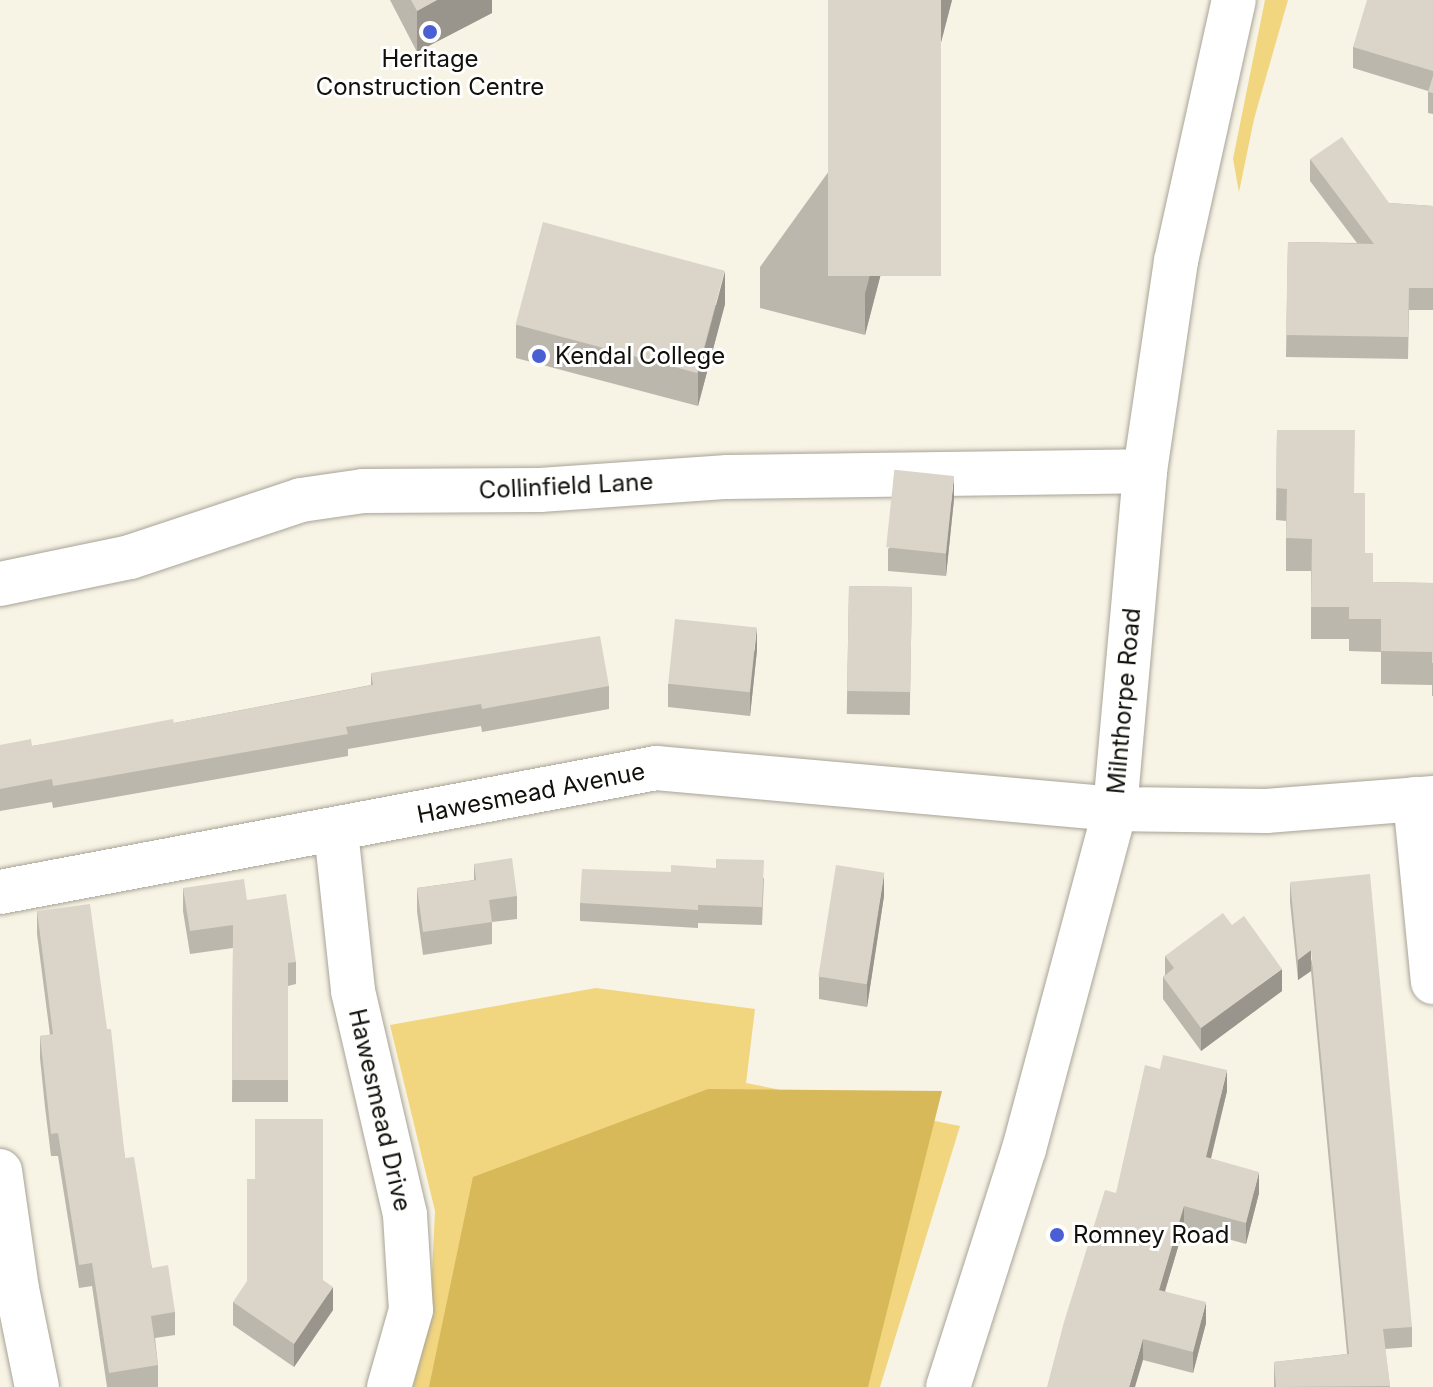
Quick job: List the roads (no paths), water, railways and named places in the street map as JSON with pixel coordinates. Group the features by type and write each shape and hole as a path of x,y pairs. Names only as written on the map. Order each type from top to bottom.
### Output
{"main road":[{"name":"Milnthorpe Road","path":"948,1387 1024,1149 1115,809 1145,471 1179,245 1234,0"},
{"name":"Collinfield Lane","path":"0,584 130,557 301,500 363,491 540,490 728,477 1145,471"},
{"name":"Hawesmead Avenue","path":"0,892 336,831 656,768 1115,809"},
{"path":"1115,809 1266,811 1424,798 1433,982"},
{"name":"Hawesmead Drive","path":"336,831 353,991 405,1215 411,1310 389,1387"},
{"path":"0,1171 17,1289 37,1387"}],"place":[{"name":"Heritage Construction Centre","path":"430,32"},
{"name":"Kendal College","path":"539,356"},
{"name":"Romney Road","path":"1057,1235"}]}
